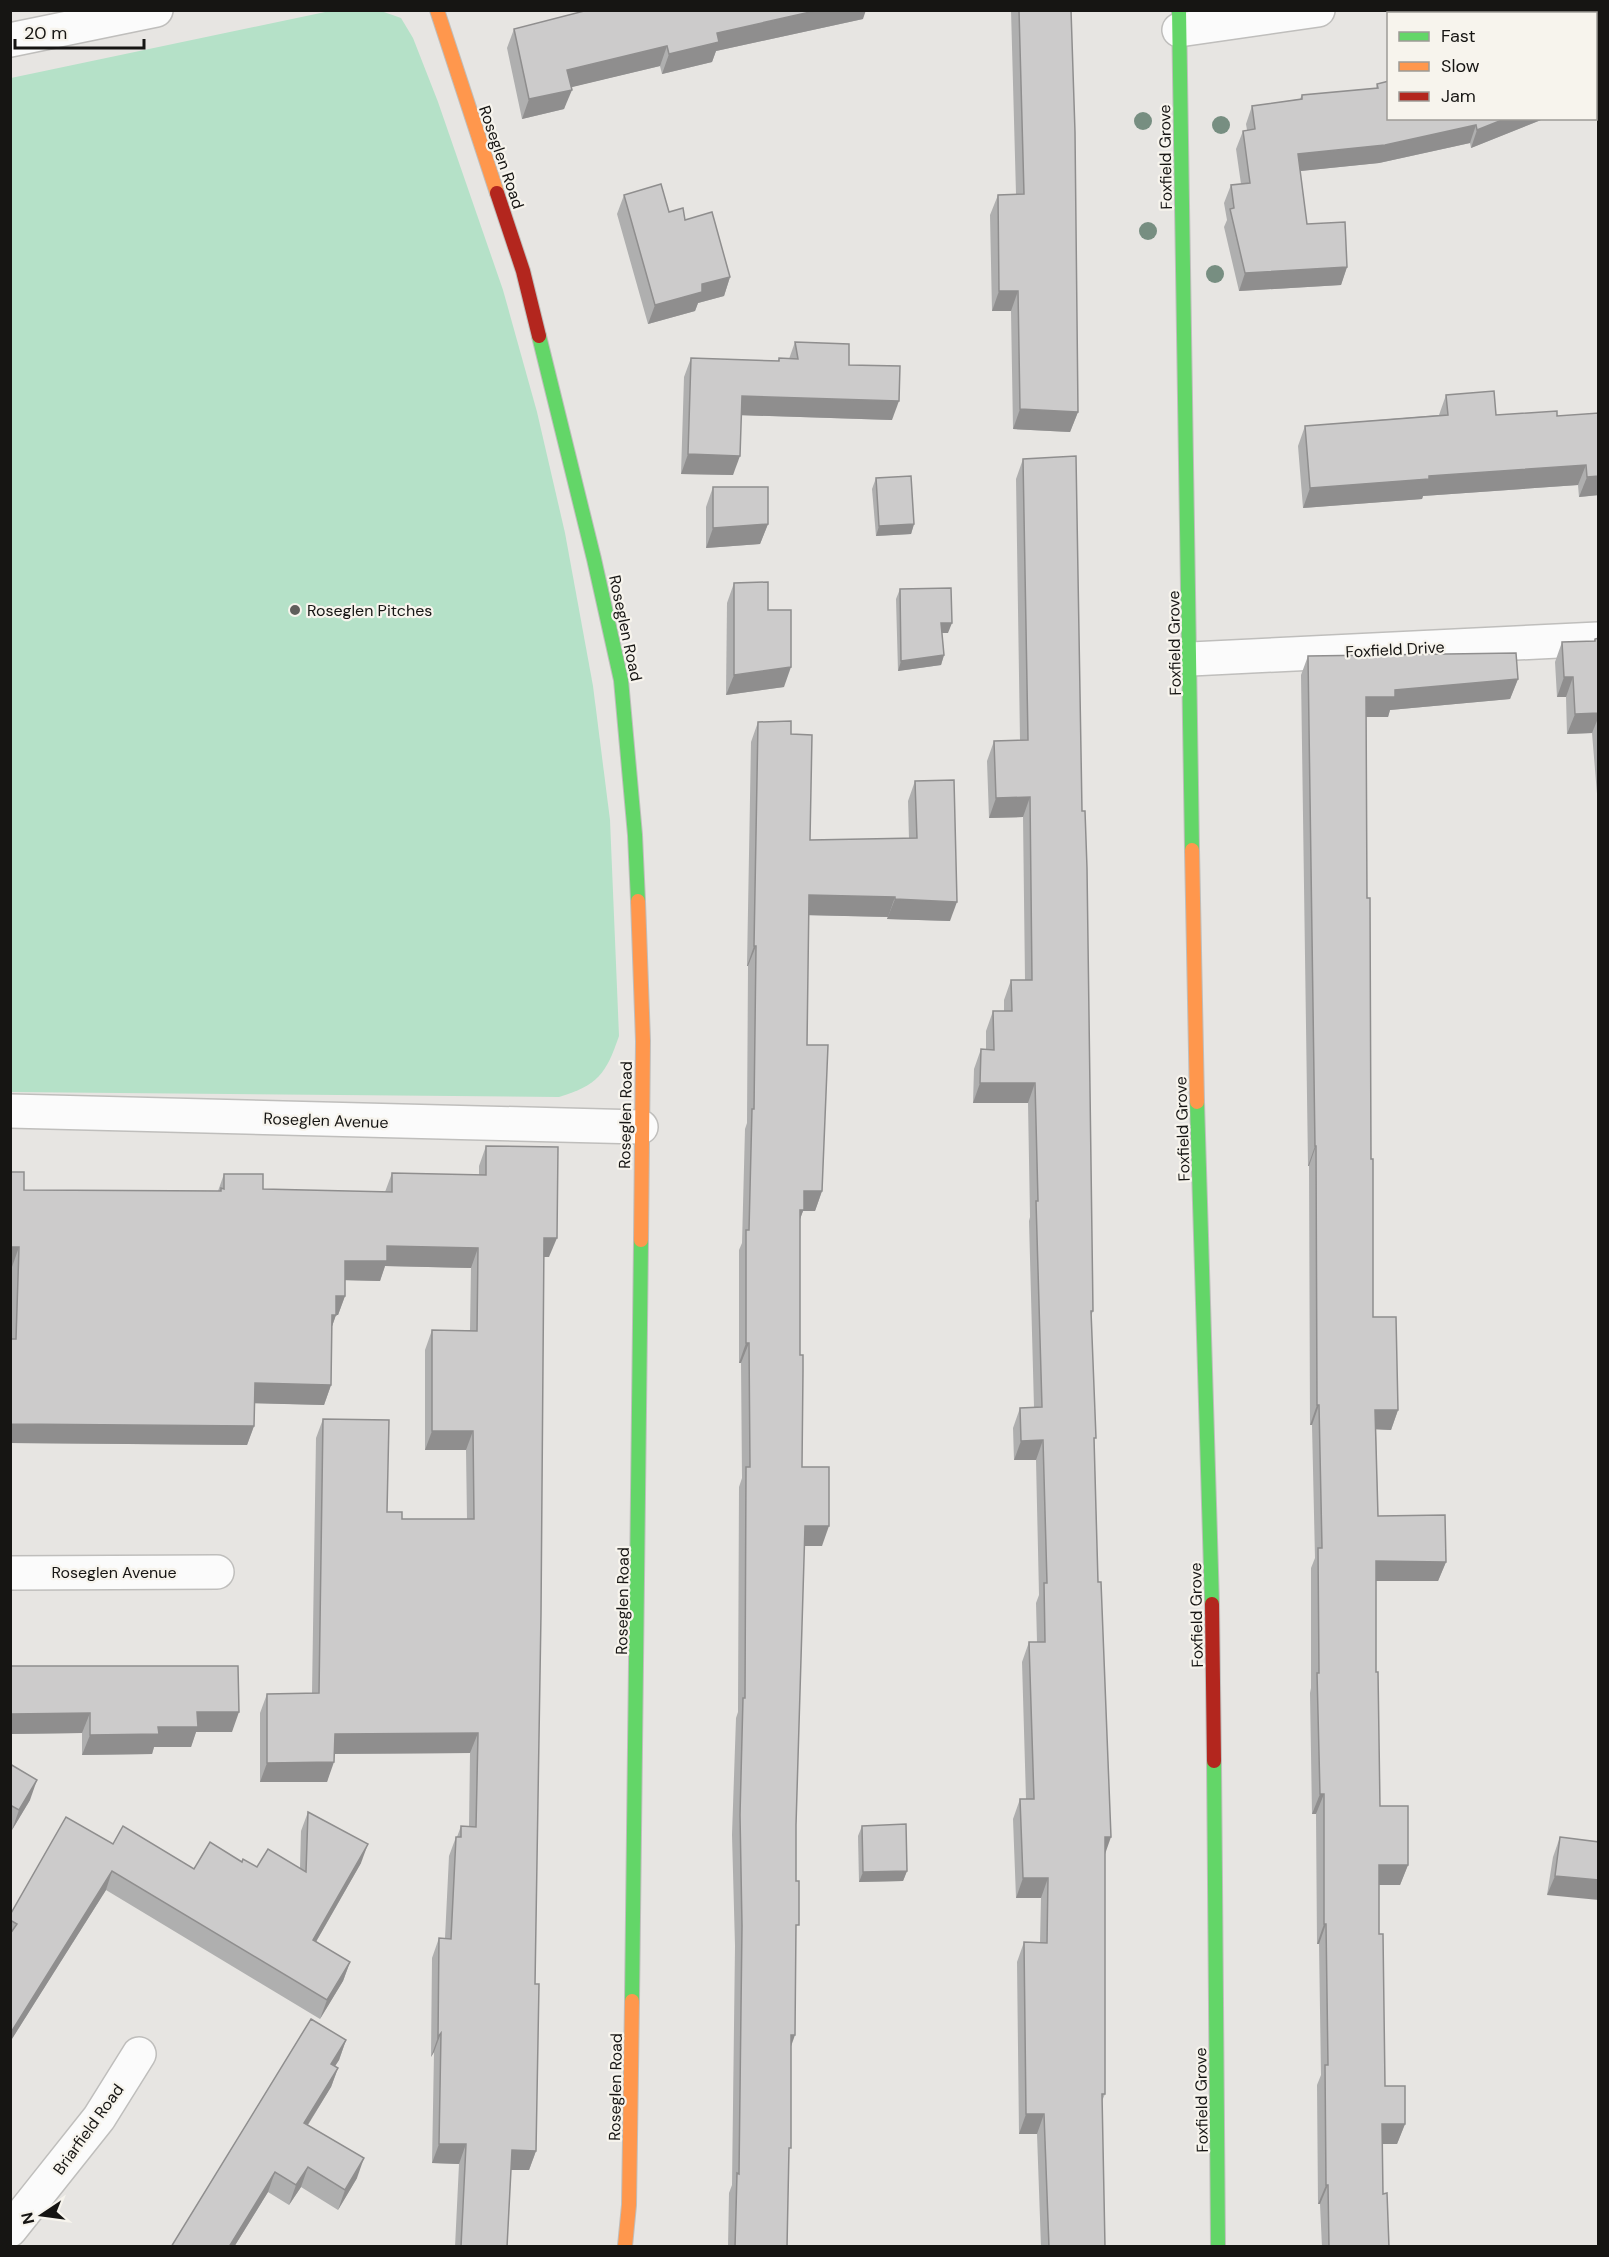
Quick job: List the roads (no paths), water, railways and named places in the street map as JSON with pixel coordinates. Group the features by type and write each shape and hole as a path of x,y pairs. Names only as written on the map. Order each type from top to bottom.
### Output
{"street":[{"name":"Roseglen Road","path":"437,10 524,272 594,559 621,680 635,835 643,1041 639,1576 629,2205 625,2247"},
{"path":"1179,20 1318,10"},
{"path":"10,40 155,11"},
{"name":"Foxfield Grove","path":"1179,20 1191,659 1195,1031 1212,1587 1218,2247"},
{"name":"Foxfield Drive","path":"1191,659 1599,639"},
{"name":"Roseglen Avenue","path":"10,1111 641,1127"},
{"name":"Roseglen Avenue","path":"10,1573 217,1572"},
{"name":"Briarfield Road","path":"10,2230 99,2118 140,2054"}],"place":[{"name":"Roseglen Pitches","path":"295,610"}]}
